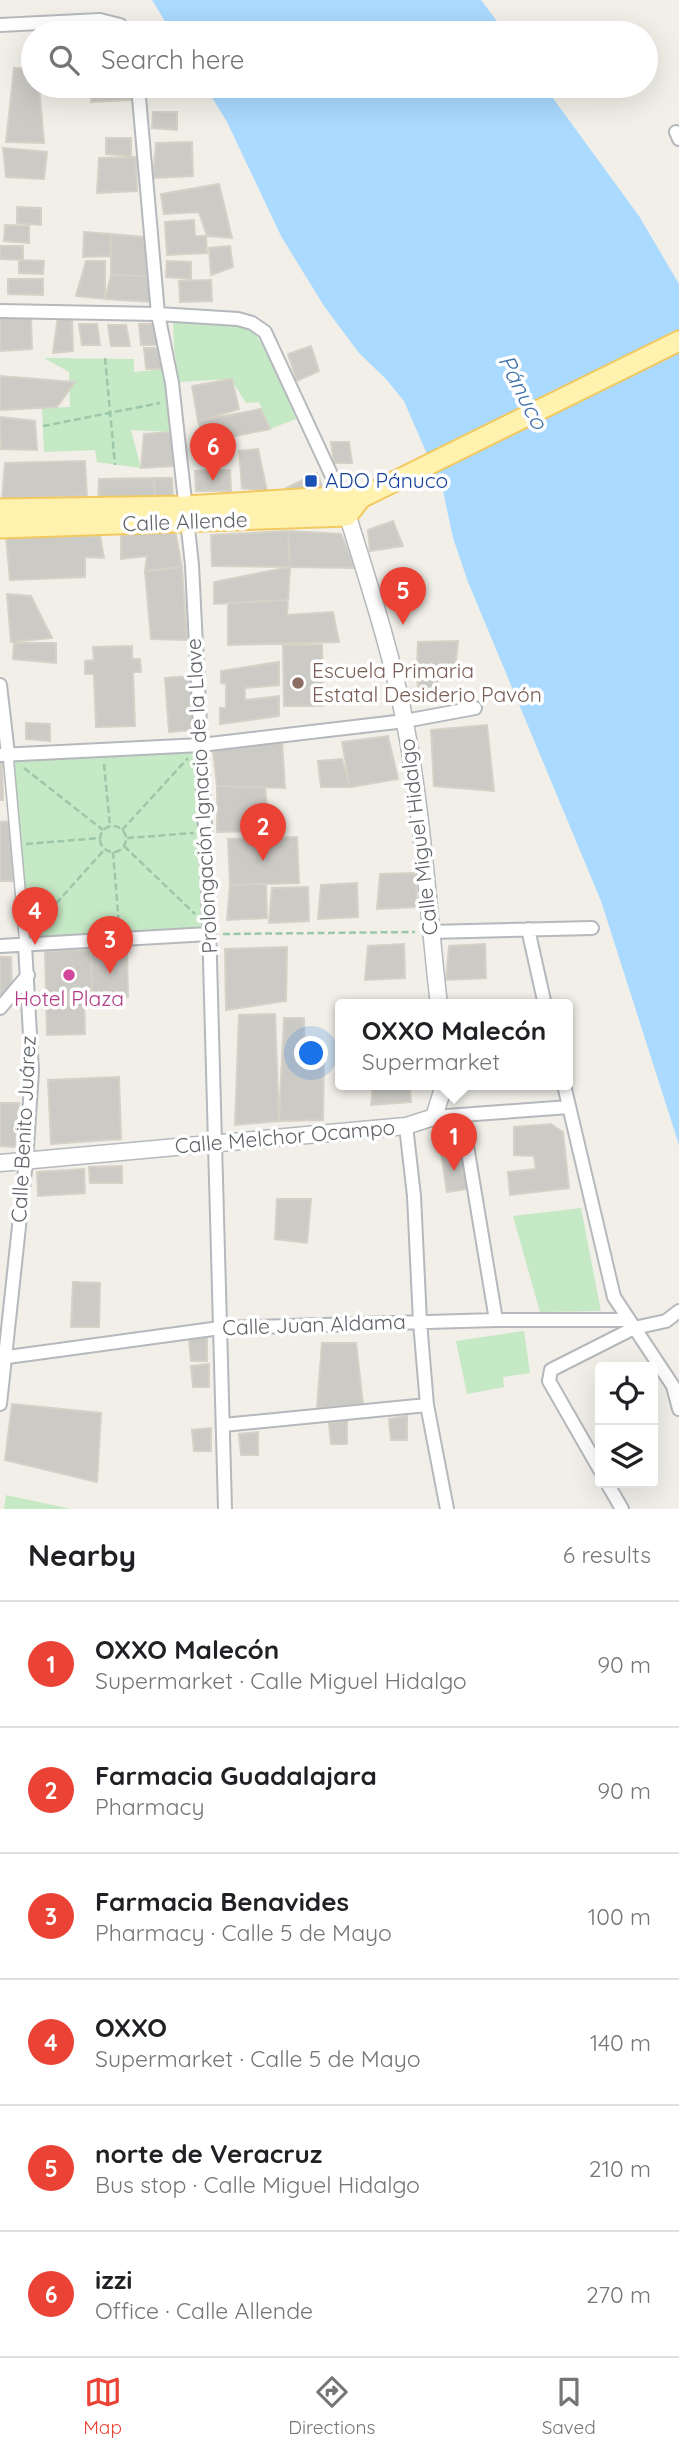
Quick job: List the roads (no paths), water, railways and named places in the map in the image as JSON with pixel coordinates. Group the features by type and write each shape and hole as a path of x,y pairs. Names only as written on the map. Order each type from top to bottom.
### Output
{"main road":[{"name":"Calle Allende","path":"0,528 350,504 679,341"},
{"name":"Calle Allende","path":"0,509 187,514"}],"street":[{"path":"80,21 103,21"},
{"path":"0,25 21,24"},
{"name":"Prolongación Ignacio de la Llave","path":"139,98 158,314 173,383 192,565 225,1509"},
{"path":"0,311 158,314"},
{"name":"Calle Miguel Hidalgo","path":"158,314 238,319 252,323 265,332 350,504 387,640 405,721 415,779 438,999"},
{"name":"Calle Benito Juárez","path":"0,685 4,754 28,975 32,1071 26,1161 0,1404"},
{"path":"4,754 198,748 405,721 475,708"},
{"path":"0,946 206,928"},
{"path":"430,932 592,928"},
{"path":"528,929 544,999"},
{"path":"0,1008 28,975"},
{"path":"434,1117 442,1090"},
{"path":"565,1090 614,1297 673,1386 679,1409"},
{"name":"Calle Melchor Ocampo","path":"0,1163 406,1126 434,1117 569,1107"},
{"path":"462,1116 496,1320"},
{"path":"406,1126 414,1196 427,1405 447,1509"},
{"path":"595,1461 548,1375 551,1370 632,1324 666,1321 679,1311"},
{"name":"Calle Juan Aldama","path":"3,1358 220,1328 496,1320 632,1324"},
{"path":"223,1425 427,1405"},
{"path":"610,1488 622,1509"}],"water":[{"path":"152,0 481,0 497,21 165,21"},
{"name":"Pánuco","path":"212,98 553,98 639,216 679,284 679,1145 601,901 468,582 453,538 443,491 404,401 359,353 324,306 281,236 227,122"}],"place":[{"name":"izzi","path":"213,481"},
{"name":"ADO Pánuco","path":"311,481"},
{"name":"norte de Veracruz","path":"403,625"},
{"name":"Escuela Primaria Estatal Desiderio Pavón","path":"298,683"},
{"name":"Farmacia Guadalajara","path":"263,861"},
{"name":"OXXO","path":"35,945"},
{"name":"Farmacia Benavides","path":"110,974"},
{"name":"Hotel Plaza","path":"69,975"},
{"name":"OXXO Malecón","path":"454,1171"}]}
